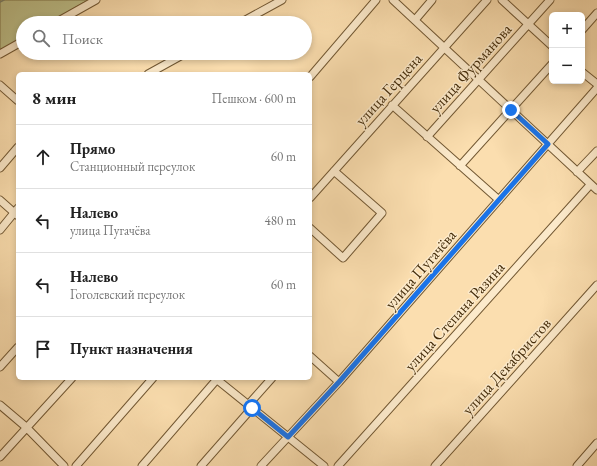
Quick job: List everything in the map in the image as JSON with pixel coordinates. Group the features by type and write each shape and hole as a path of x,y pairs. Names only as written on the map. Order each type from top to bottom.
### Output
{"street":[{"path":"67,16 96,0"},
{"path":"253,16 282,0"},
{"path":"312,75 376,0"},
{"path":"393,0 597,190"},
{"path":"415,20 432,0"},
{"name":"улица Герцена","path":"312,196 487,0"},
{"path":"502,0 549,43"},
{"name":"улица Фурманова","path":"427,137 550,0"},
{"path":"585,27 597,13"},
{"path":"0,54 16,45"},
{"path":"152,72 173,60"},
{"path":"460,166 549,67"},
{"path":"585,74 597,84"},
{"path":"0,85 16,100"},
{"name":"улица Пугачёва","path":"261,466 339,382 597,88"},
{"path":"392,105 499,200"},
{"path":"0,168 16,149"},
{"path":"577,172 597,151"},
{"path":"312,230 343,258 382,212 334,171"},
{"name":"улица Степана Разина","path":"338,466 590,185"},
{"path":"0,200 16,212"},
{"path":"0,230 16,214"},
{"name":"улица Декабристов","path":"435,466 597,286"},
{"path":"0,358 16,349"},
{"path":"0,367 16,349"},
{"path":"312,358 339,382"},
{"path":"0,457 70,380"},
{"path":"76,466 151,380"},
{"path":"142,466 215,380"},
{"path":"219,380 250,407 324,466"},
{"path":"201,466 270,380"},
{"path":"0,405 26,427 64,466"},
{"path":"577,466 597,443"}],"green space":[{"path":"0,0 88,0 60,16 16,16 16,41 0,51"}],"waterway":[{"path":"0,2 4,0"}],"route":[{"path":"252,408 288,437 339,382 548,144 511,110"}]}
